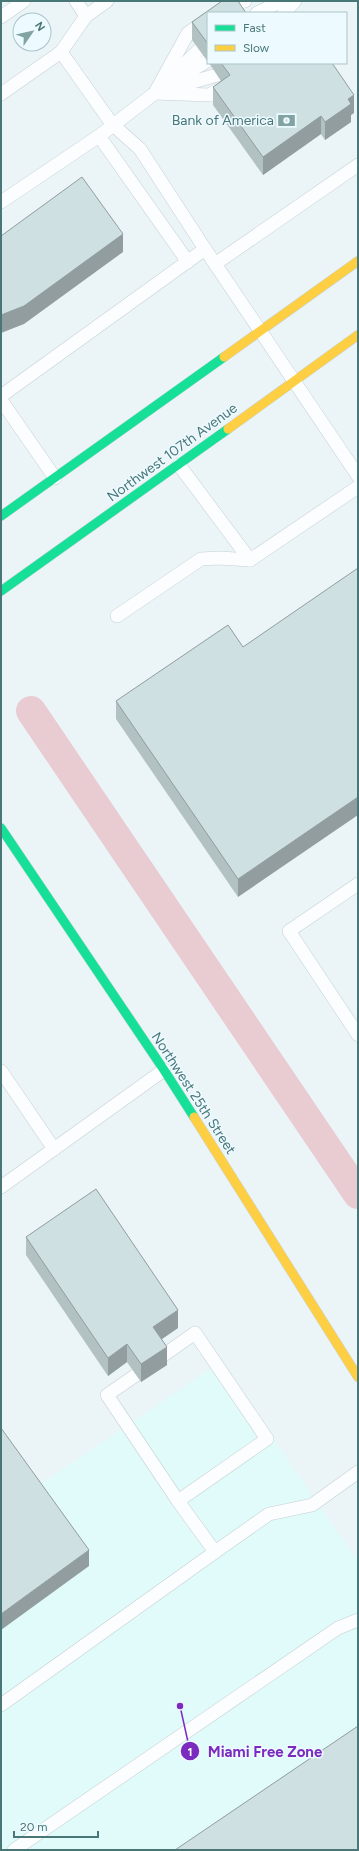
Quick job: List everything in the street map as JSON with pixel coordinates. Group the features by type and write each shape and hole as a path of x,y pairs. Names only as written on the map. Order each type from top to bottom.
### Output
{"main road":[{"path":"1,516 358,261"},
{"name":"Northwest 107th Avenue","path":"1,591 358,335"},
{"name":"Northwest 25th Street","path":"1,828 164,1070 358,1377"}],"lane":[{"path":"1,17 24,1"},
{"path":"76,1 86,16"},
{"path":"1,94 61,52 86,16 108,1"},
{"path":"218,12 232,3 244,1"},
{"path":"259,12 282,1"},
{"path":"274,12 290,1"},
{"path":"285,12 296,1"},
{"path":"290,12 296,1"},
{"path":"155,93 188,33 207,20"},
{"path":"155,93 200,50"},
{"path":"61,52 112,124 140,149 204,249 261,330 358,476"},
{"path":"1,202 99,136 112,124 155,93 207,61"},
{"path":"155,93 217,75"},
{"path":"155,93 210,95 225,86"},
{"path":"99,136 188,262"},
{"path":"215,264 358,165"},
{"path":"1,396 204,249"},
{"path":"1,400 55,478"},
{"path":"178,465 250,560"},
{"path":"117,616 201,559 220,558 250,560 358,487"},
{"path":"358,884 289,931 358,1035"},
{"path":"1,1187 164,1070"},
{"path":"1,1071 54,1149"},
{"path":"161,1357 195,1333 268,1439 178,1501"},
{"path":"136,1375 107,1395 178,1501 215,1552"},
{"path":"1,1705 269,1514 312,1505 358,1472"},
{"path":"14,1850 338,1628 358,1620"}],"shaded area":[{"path":"220,1362 358,1561 358,1850 1,1850 1,1511"}],"building":[{"path":"222,1 238,1 245,12 207,12 207,43 192,22"},
{"name":"Bank of America","path":"222,64 333,64 354,95 348,99 351,104 325,122 321,116 263,157 213,87 230,75"},
{"path":"82,177 123,234 24,306 1,315 1,236"},
{"path":"358,568 358,797 238,879 116,701 228,625 243,647"},
{"path":"96,1189 178,1310 153,1327 167,1347 141,1364 127,1344 108,1358 26,1237"},
{"path":"1,1428 89,1550 1,1614"},
{"path":"358,1726 358,1850 175,1850"}],"waterway":[{"path":"31,711 358,1194"}],"traffic: fast":[{"path":"1,516 224,357"},
{"path":"1,591 228,429"},
{"path":"1,828 194,1117"}],"traffic: slow":[{"path":"224,357 358,261"},
{"path":"228,429 358,335"},
{"path":"194,1117 358,1377"}],"place":[{"name":"Bank of America","path":"287,120"},
{"name":"Miami Free Zone","path":"180,1706"}]}
